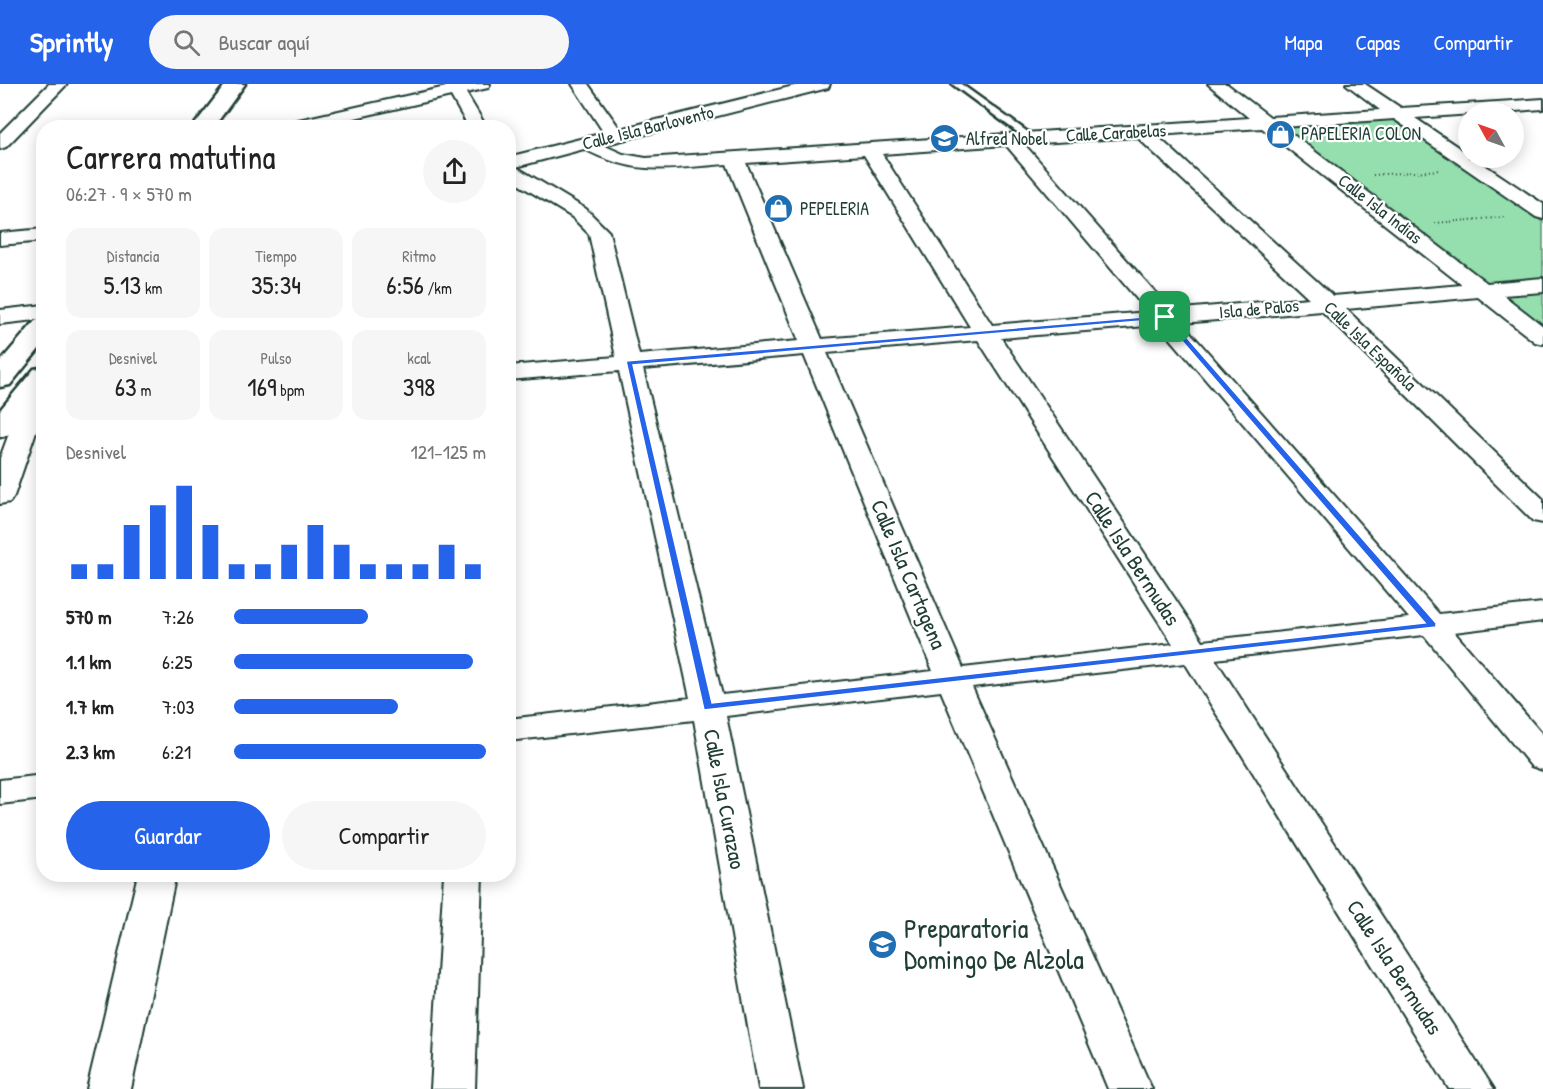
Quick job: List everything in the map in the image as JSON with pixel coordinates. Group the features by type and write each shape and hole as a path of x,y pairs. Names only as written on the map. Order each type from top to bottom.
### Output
{"main road":[{"path":"208,120 236,84"},
{"path":"0,379 36,336"},
{"path":"0,428 36,384"}],"street":[{"path":"0,143 59,84"},
{"path":"318,120 454,87 482,84"},
{"path":"580,84 615,136"},
{"path":"741,84 758,100"},
{"name":"Calle Isla Barlovento","path":"516,161 822,84"},
{"name":"Calle Isla Indias","path":"1216,84 1543,336"},
{"path":"1353,84 1458,156"},
{"path":"454,87 473,120"},
{"path":"1493,89 1515,102"},
{"name":"Calle Carabelas","path":"1524,105 1543,104"},
{"path":"1524,107 1543,119"},
{"name":"Calle Carabelas","path":"586,143 618,159 632,163 1458,109"},
{"name":"Calle Isla Española","path":"1141,131 1327,303 1543,515"},
{"path":"1021,138 1165,317 1432,625 1543,758"},
{"name":"Calle Isla Bermudas","path":"870,148 985,332 1194,652 1472,1089"},
{"name":"Calle Isla Cartagena","path":"734,158 952,679 1130,1089"},
{"path":"1476,168 1543,213"},
{"name":"Calle Isla Curazao","path":"516,175 579,213 599,232 708,707 781,1089"},
{"path":"0,239 36,236"},
{"name":"Isla de Palos","path":"516,372 1543,285"},
{"path":"0,317 36,313"},
{"path":"0,496 36,394"},
{"path":"516,729 1543,612"},
{"path":"0,792 36,788"},
{"path":"109,1089 155,882"},
{"path":"453,1089 463,882"}],"lane":[{"path":"956,84 1021,138"}],"path":[{"path":"1339,178 1476,168"},
{"path":"1401,226 1508,217"}],"green space":[{"path":"1390,117 1458,164 1458,168 1464,168 1543,222 1543,278 1488,283 1280,125"},
{"path":"1543,292 1543,327 1503,295"}],"place":[{"name":"PAPELERIA COLON","path":"1280,134"},
{"name":"Alfred Nobel","path":"945,139"},
{"name":"PEPELERIA","path":"779,209"},
{"name":"Preparatoria Domingo De Alzola","path":"883,945"}],"route":[{"path":"1165,317 1432,625 708,707 628,363 1165,317"}]}
